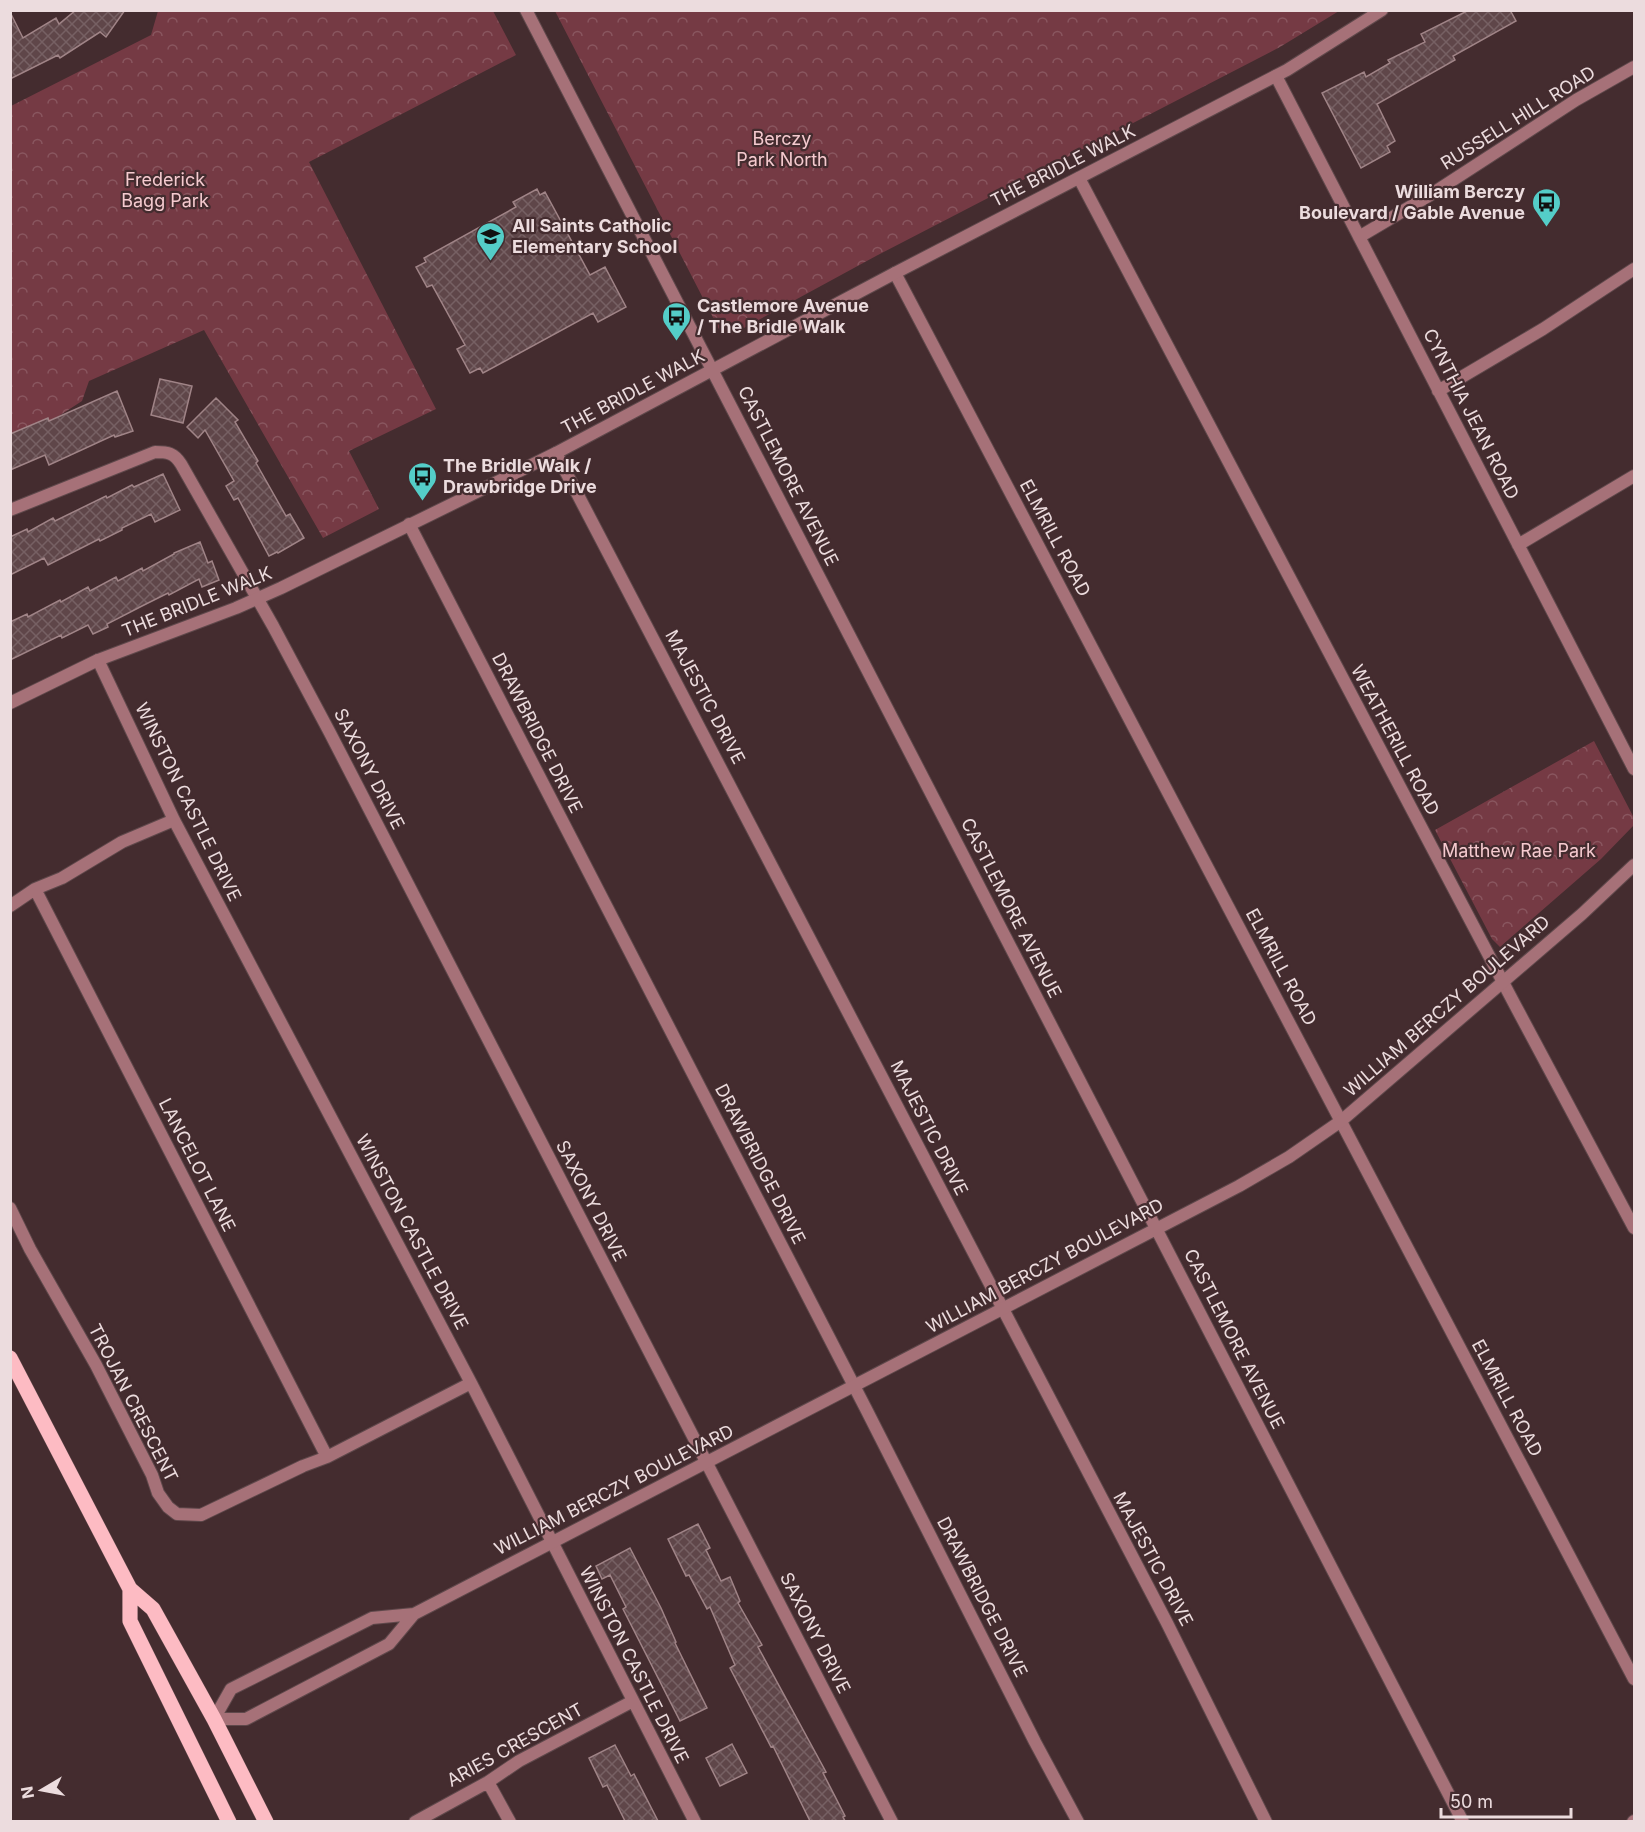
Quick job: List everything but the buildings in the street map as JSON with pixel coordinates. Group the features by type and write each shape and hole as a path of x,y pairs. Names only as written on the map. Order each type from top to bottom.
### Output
{"main road":[{"path":"10,1358 130,1589 153,1609 214,1719 266,1821"},
{"path":"130,1589 129,1621 229,1821"}],"street":[{"name":"CASTLEMORE AVENUE","path":"526,10 1462,1821"},
{"name":"THE BRIDLE WALK","path":"10,703 98,660 257,599 556,453 895,273 1275,76 1334,42 1382,10"},
{"name":"RUSSELL HILL ROAD","path":"1359,237 1430,195 1576,100 1635,67"},
{"name":"CYNTHIA JEAN ROAD","path":"1275,76 1635,769"},
{"name":"WEATHERILL ROAD","path":"1079,178 1635,1228"},
{"path":"1438,391 1543,329 1635,269"},
{"name":"ELMRILL ROAD","path":"895,273 1635,1679"},
{"name":"SAXONY DRIVE","path":"10,510 155,452 167,452 176,456 182,464 335,744 892,1821"},
{"name":"MAJESTIC DRIVE","path":"556,453 1167,1623 1266,1821"},
{"path":"1518,545 1635,476"},
{"name":"DRAWBRIDGE DRIVE","path":"409,524 855,1386 1035,1742 1078,1821"},
{"name":"WINSTON CASTLE DRIVE","path":"98,660 174,820 471,1383 695,1821"},
{"path":"10,906 35,889 62,878 122,842 174,820"},
{"name":"WILLIAM BERCZY BOULEVARD","path":"414,1614 390,1644 246,1719 214,1719 231,1689 372,1618 414,1614 1263,1172 1341,1121 1582,914 1635,865"},
{"name":"LANCELOT LANE","path":"35,889 327,1457"},
{"name":"TROJAN CRESCENT","path":"10,1208 30,1249 96,1365 152,1475 158,1493 168,1507 177,1514 201,1515 303,1466 327,1457 471,1383"},
{"name":"ARIES CRESCENT","path":"415,1821 488,1782 519,1761 633,1701"},
{"path":"488,1782 510,1821"}],"green space":[{"name":"Frederick Bagg Park","path":"158,11 493,11 516,55 309,162 436,409 349,451 379,509 323,538 204,330 89,381 82,401 11,447 11,106 151,35"},
{"name":"Berczy Park North","path":"555,11 1339,11 1280,47 876,256 731,335 721,333"},
{"name":"Matthew Rae Park","path":"1594,741 1634,818 1634,825 1601,859 1500,947 1492,939 1435,830"}],"place":[{"name":"William Berczy Boulevard / Gable Avenue","path":"1546,228"},
{"name":"All Saints Catholic Elementary School","path":"491,262"},
{"name":"Castlemore Avenue / The Bridle Walk","path":"676,342"},
{"name":"The Bridle Walk / Drawbridge Drive","path":"422,502"}]}
